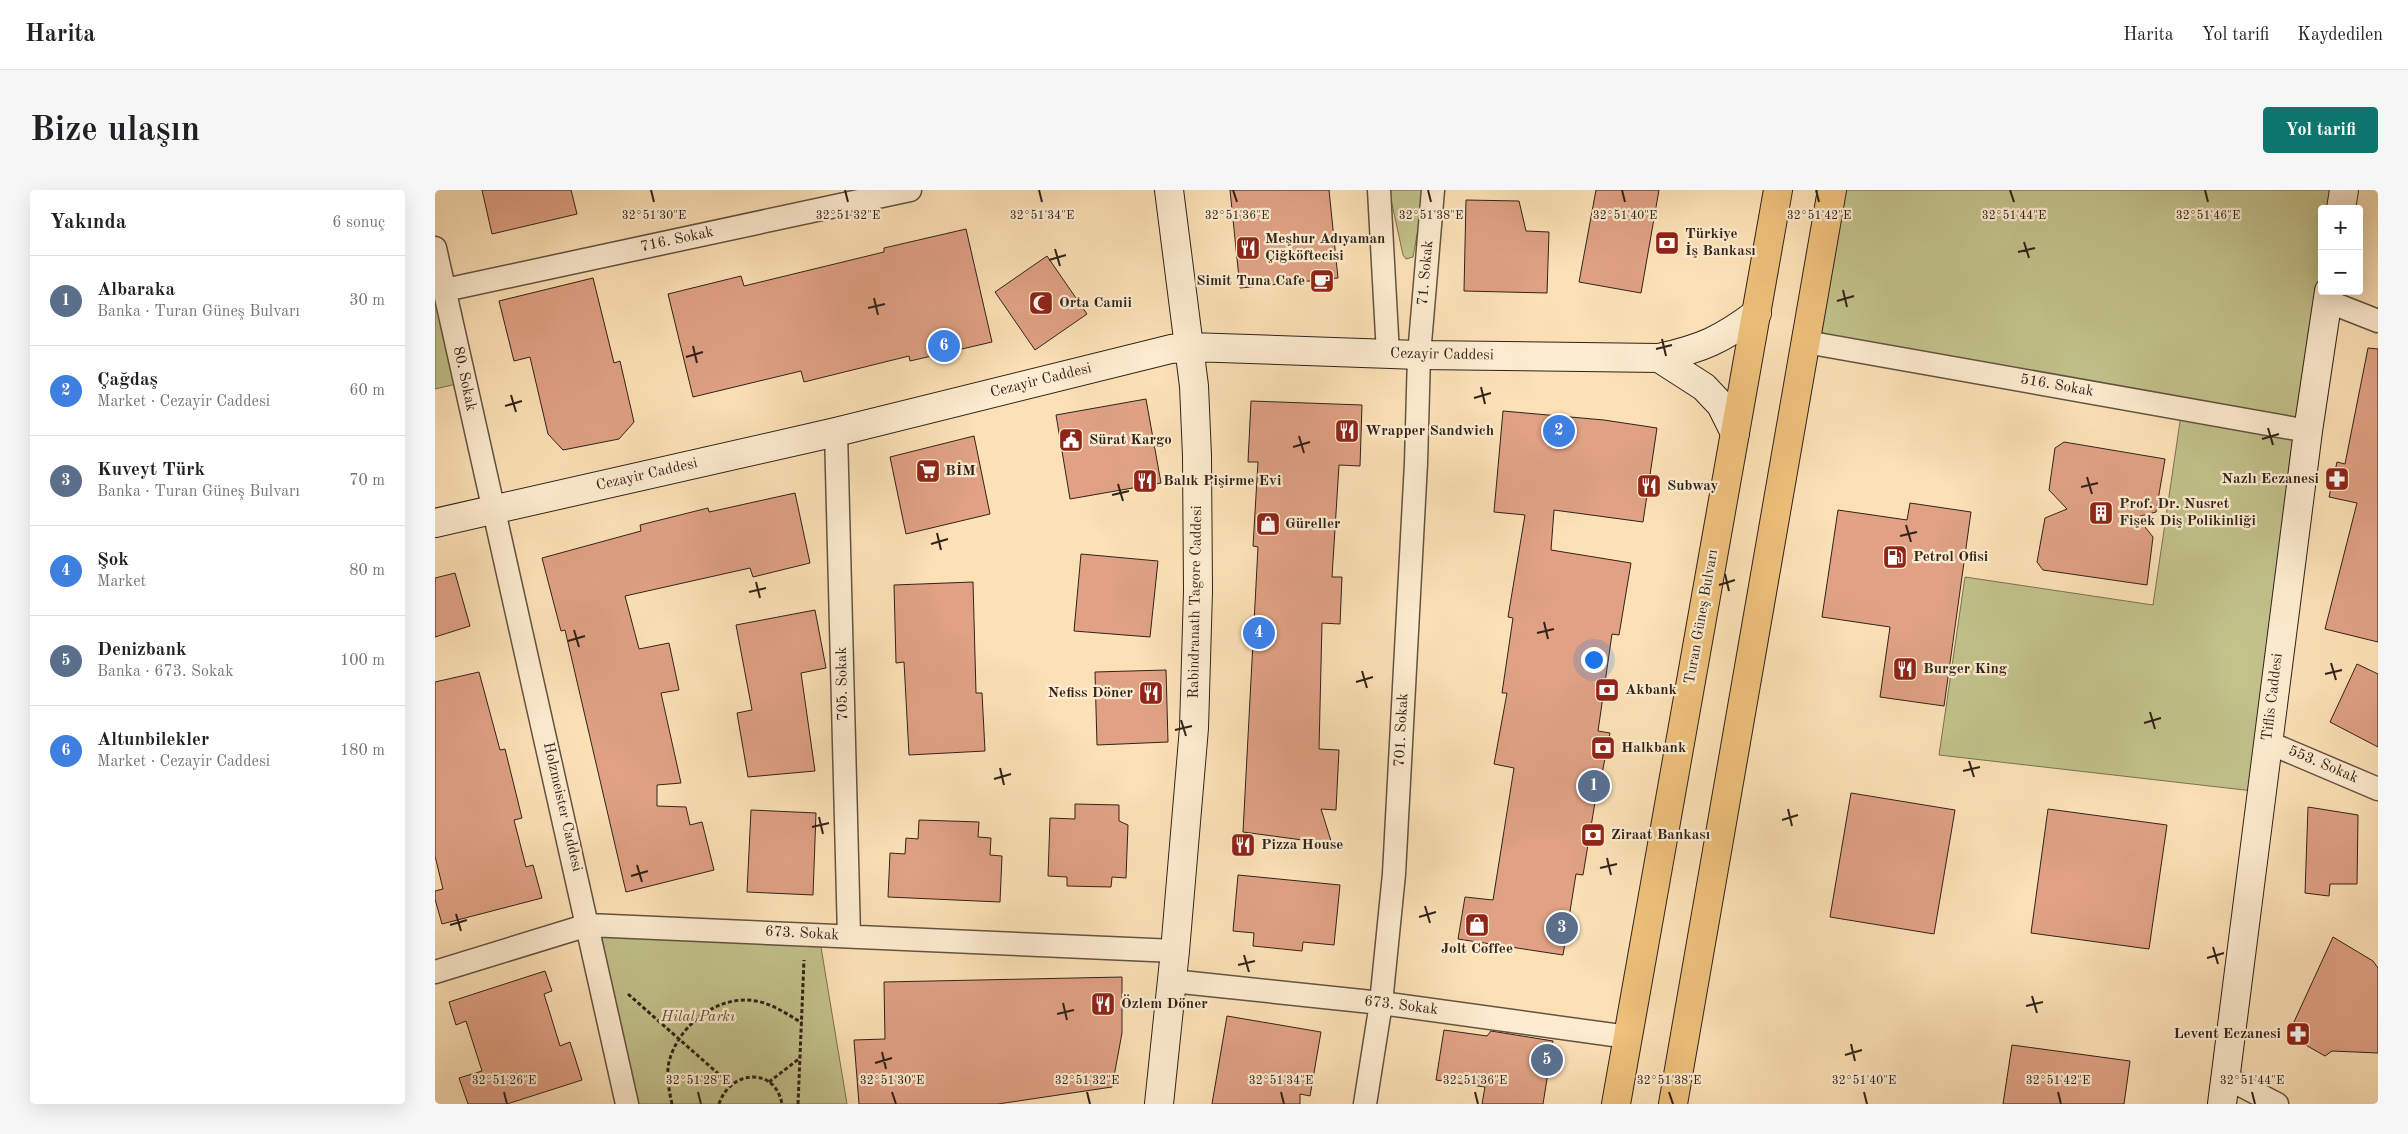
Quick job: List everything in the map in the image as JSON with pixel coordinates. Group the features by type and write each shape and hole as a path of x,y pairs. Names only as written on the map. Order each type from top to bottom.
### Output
{"main road":[{"name":"Turan Güneş Bulvarı","path":"1617,1104 1778,190"},
{"path":"1673,1104 1832,190"}],"street":[{"name":"716. Sokak","path":"445,290 909,190"},
{"name":"Rabindranath Tagore Caddesi","path":"1159,1104 1175,950 1195,708 1197,591 1197,456 1190,347 1169,190"},
{"path":"1379,190 1388,354"},
{"name":"71. Sokak","path":"1419,355 1433,190"},
{"path":"2342,205 2344,190"},
{"name":"80. Sokak","path":"435,248 493,510"},
{"path":"2328,296 2378,321"},
{"name":"Tiflis Caddesi","path":"2222,1104 2267,742 2308,431 2328,296"},
{"name":"Cezayir Caddesi","path":"435,523 836,432 1143,356 1190,347 1419,355 1659,358 1694,350 1718,340 1757,313"},
{"name":"516. Sokak","path":"1806,342 2308,431"},
{"name":"701. Sokak","path":"1365,1104 1381,1003 1395,864 1417,464 1419,355"},
{"path":"1659,358 1704,387 1721,405 1735,433"},
{"name":"705. Sokak","path":"836,432 849,936"},
{"name":"Holzmeister Caddesi","path":"493,510 627,1104"},
{"name":"553. Sokak","path":"2267,742 2378,789"},
{"name":"673. Sokak","path":"435,972 588,925 1175,950"},
{"name":"673. Sokak","path":"1172,981 1381,1003 1628,1038"},
{"path":"2225,1077 2277,1104"}],"path":[{"path":"798,1104 805,934"},
{"path":"597,967 730,1084"},
{"path":"672,1104 668,1087 669,1062 679,1039 696,1019 719,1005 745,1000 776,1007 801,1024"},
{"path":"769,1082 800,1058"},
{"path":"719,1104 730,1084 749,1077 769,1082 776,1089 783,1104"}],"green space":[{"path":"1389,190 1425,190 1413,257 1406,259 1403,255"},
{"path":"1832,190 2344,190 2342,205 2318,205 2318,295 2322,295 2262,792 1939,755 1965,577 2153,605 2182,408 1806,342"},
{"path":"447,297 465,382 435,389 435,300"},
{"name":"Hilal Parkı","path":"588,925 819,935 847,1104 627,1104"}],"building":[{"path":"482,190 571,190 577,214 492,234"},
{"path":"1230,190 1329,190 1338,278 1240,288"},
{"path":"1596,190 1659,190 1641,293 1579,282"},
{"path":"1466,200 1519,201 1526,231 1549,232 1547,293 1464,291"},
{"path":"966,229 992,342 910,361 909,356 804,382 801,371 693,397 668,294 741,276 744,286 884,252 884,248"},
{"name":"Orta Camii","path":"1047,256 1087,314 1035,350 995,292"},
{"path":"593,278 614,363 620,361 634,422 619,439 563,450 548,434 530,357 514,361 499,301"},
{"path":"2368,348 2378,349 2378,642 2325,629 2357,503 2329,497 2337,462 2345,464"},
{"path":"1146,399 1161,483 1070,499 1056,415"},
{"path":"1251,401 1362,405 1360,466 1339,465 1332,577 1342,577 1340,624 1322,623 1319,749 1339,750 1336,810 1321,809 1332,844 1243,832 1258,547 1253,546 1258,462 1248,462"},
{"path":"1503,411 1604,420 1657,428 1643,522 1554,510 1551,550 1631,563 1619,635 1612,634 1598,731 1610,733 1600,784 1598,784 1583,875 1576,874 1563,955 1458,939 1465,897 1493,900 1514,768 1494,764 1507,693 1502,693 1513,618 1508,617 1525,515 1494,512"},
{"path":"974,436 990,514 906,534 890,457"},
{"name":"Prof. Dr. Nusret Fişek Diş Polikinliği","path":"2064,442 2165,459 2156,512 2137,517 2153,537 2147,585 2043,570 2037,562 2045,518 2067,509 2049,490 2055,448"},
{"path":"795,493 810,563 753,577 750,568 625,596 639,649 669,643 679,690 661,693 681,783 657,785 657,806 686,807 690,825 702,822 714,870 626,892 565,630 561,631 542,558 641,531 640,525 708,508 709,512"},
{"path":"1910,503 1971,512 1944,706 1880,697 1890,627 1822,617 1838,510 1907,520"},
{"path":"1081,554 1158,561 1150,637 1074,631"},
{"path":"455,573 470,626 435,637 435,578"},
{"path":"973,582 976,693 982,693 985,751 909,755 904,662 896,663 894,585"},
{"path":"815,610 826,668 801,673 815,771 748,777 737,713 752,710 736,625"},
{"path":"2357,664 2378,674 2378,747 2330,722"},
{"path":"1166,670 1168,742 1097,745 1095,672"},
{"path":"479,672 500,750 505,749 522,818 514,820 526,867 533,865 542,898 442,924 435,899 435,891 443,889 435,856 435,682"},
{"path":"1851,793 1955,810 1934,934 1830,917"},
{"path":"1075,804 1119,805 1119,821 1128,825 1126,878 1112,877 1111,887 1067,886 1067,877 1048,876 1050,818 1075,819"},
{"path":"2308,807 2358,815 2357,884 2330,884 2329,896 2305,893"},
{"path":"2048,809 2167,825 2149,949 2031,933"},
{"path":"751,810 816,813 813,895 747,892"},
{"path":"919,820 979,822 978,837 991,838 990,855 1002,856 1000,902 888,897 890,853 905,854 906,838 918,839"},
{"path":"1238,875 1340,885 1334,945 1303,942 1302,951 1253,946 1254,933 1233,931"},
{"path":"2333,937 2373,961 2378,968 2378,1053 2332,1051 2325,1056 2288,1035"},
{"path":"545,971 552,991 544,994 560,1046 570,1042 582,1080 507,1104 468,1104 459,1078 482,1071 466,1021 456,1025 449,1002"},
{"path":"1122,977 1122,1033 1112,1087 998,1104 859,1104 854,1040 885,1039 884,982"},
{"path":"1227,1016 1321,1032 1310,1096 1300,1094 1300,1104 1212,1104"},
{"path":"1444,1030 1487,1036 1491,1031 1553,1041 1543,1104 1482,1104 1485,1087 1436,1080"},
{"path":"2012,1045 2130,1061 2124,1104 2003,1104"}],"place":[{"name":"Türkiye İş Bankası","path":"1667,243"},
{"name":"Meşhur Adıyaman Çiğköftecisi","path":"1248,248"},
{"name":"Simit Tuna Cafe","path":"1322,281"},
{"name":"Orta Camii","path":"1041,303"},
{"name":"Altunbilekler","path":"944,346"},
{"name":"Wrapper Sandwich","path":"1347,431"},
{"name":"Çağdaş","path":"1559,431"},
{"name":"Sürat Kargo","path":"1071,440"},
{"name":"BİM","path":"928,471"},
{"name":"Nazlı Eczanesi","path":"2337,479"},
{"name":"Balık Pişirme Evi","path":"1145,481"},
{"name":"Subway","path":"1649,486"},
{"name":"Prof. Dr. Nusret Fişek Diş Polikinliği","path":"2101,513"},
{"name":"Güreller","path":"1268,524"},
{"name":"Petrol Ofisi","path":"1895,557"},
{"name":"Şok","path":"1259,633"},
{"name":"Burger King","path":"1905,669"},
{"name":"Akbank","path":"1607,690"},
{"name":"Nefiss Döner","path":"1151,693"},
{"name":"Halkbank","path":"1603,748"},
{"name":"Albaraka","path":"1594,786"},
{"name":"Ziraat Bankası","path":"1593,835"},
{"name":"Pizza House","path":"1243,845"},
{"name":"Jolt Coffee","path":"1477,925"},
{"name":"Kuveyt Türk","path":"1562,928"},
{"name":"Özlem Döner","path":"1103,1004"},
{"name":"Levent Eczanesi","path":"2298,1034"},
{"name":"Denizbank","path":"1547,1060"}]}
